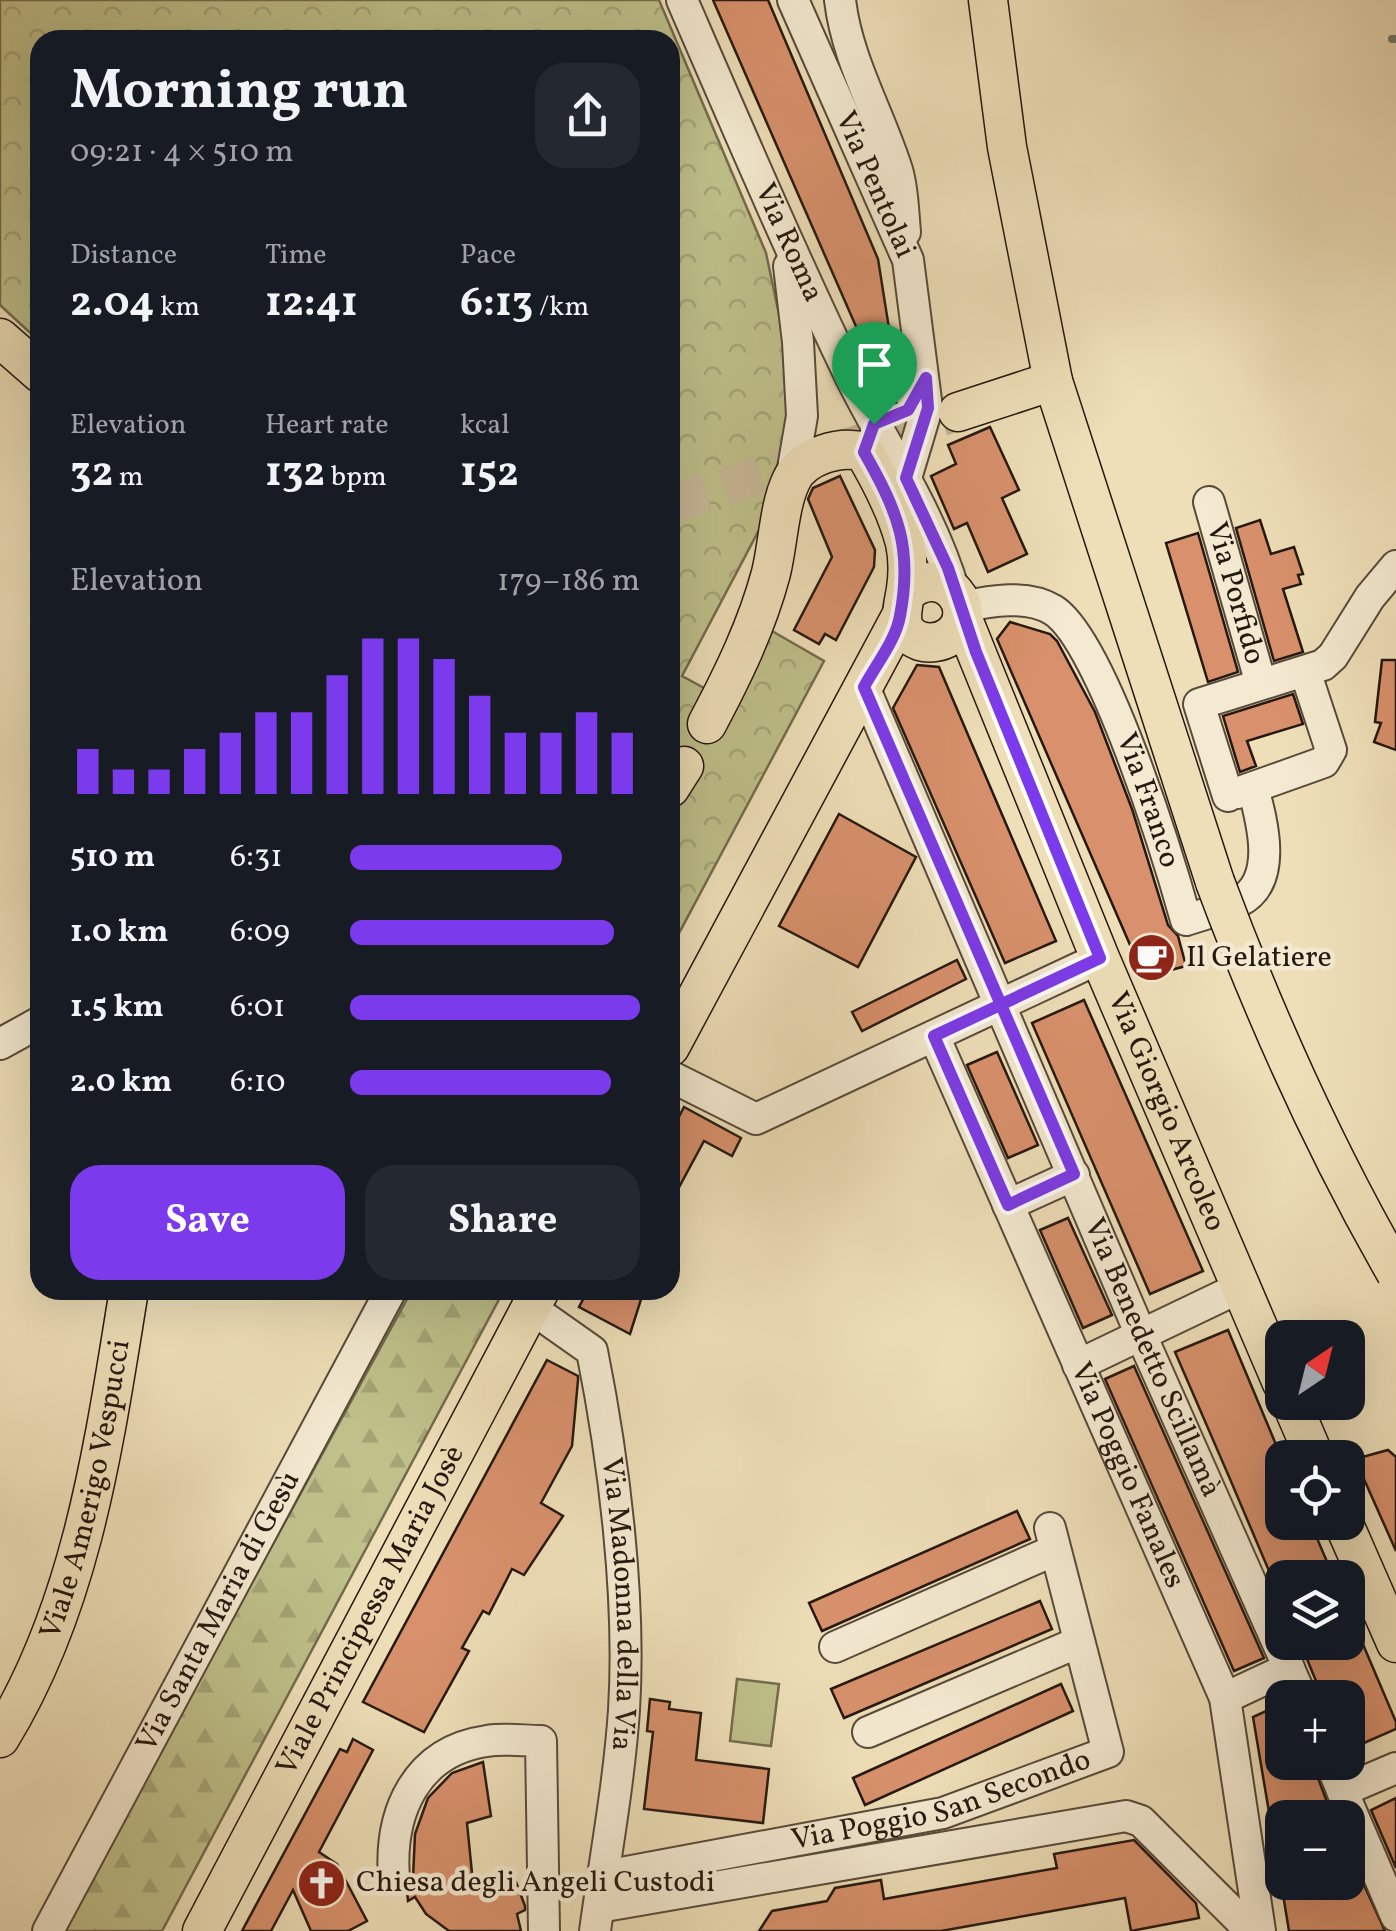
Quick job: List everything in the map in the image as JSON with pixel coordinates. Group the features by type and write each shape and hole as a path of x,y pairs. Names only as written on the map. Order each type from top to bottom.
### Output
{"main road":[{"path":"988,0 1007,146 1053,381 1215,882 1255,990 1302,1096 1396,1273"},
{"path":"0,338 30,364"},
{"path":"958,412 1053,381"},
{"path":"680,1028 864,687 903,606 916,584 929,580 943,582 960,605 957,630 946,640 932,643 918,640 906,631 903,606 904,543 878,476 869,438 808,461 791,480 760,608 742,657 708,724"},
{"name":"Via Giorgio Arcoleo","path":"960,605 1100,958 1265,1343"},
{"name":"Viale Amerigo Vespucci","path":"0,1738 57,1620 91,1507 127,1300"},
{"name":"Viale Principessa Maria Josè","path":"202,1931 535,1300"},
{"path":"1351,1540 1396,1644"}],"street":[{"name":"Via Roma","path":"682,0 869,438 906,478 948,568 960,605"},
{"name":"Via Pentolai","path":"793,0 908,260 928,408 906,478"},
{"path":"840,0 855,63 899,174 908,260"},
{"path":"786,243 802,416 791,480"},
{"path":"869,438 908,410 926,378"},
{"name":"Via Porfido","path":"1209,502 1261,684"},
{"path":"1240,792 1199,704 1322,665 1333,656 1396,566"},
{"name":"Via Franco","path":"960,605 1008,600 1050,608 1065,620 1115,711 1186,920 1240,902 1253,892 1260,878 1263,832 1240,792"},
{"path":"1192,808 1324,762 1331,750 1305,671"},
{"name":"Via Benedetto Scillamà","path":"864,687 1141,1334 1294,1680"},
{"path":"680,1081 756,1119 1100,958"},
{"path":"0,1044 30,1028"},
{"name":"Via Poggio Fanales","path":"934,1036 1224,1698 1260,1931"},
{"path":"1008,1205 1074,1174"},
{"path":"1078,1365 1241,1287"},
{"name":"Via Santa Maria di Gesù","path":"48,1931 387,1300"},
{"name":"Via Madonna della Via","path":"537,1300 592,1351 606,1423 622,1587 624,1708 597,1919"},
{"name":"Via Poggio San Secondo","path":"605,1876 943,1813 1108,1752 1053,1539 835,1648"},
{"path":"868,1732 1078,1642"},
{"path":"1224,1698 1289,1668"},
{"path":"394,1878 391,1846 400,1817 412,1787 430,1764 454,1749 489,1740 541,1742 544,1931"},
{"path":"1342,1791 1396,1768"},
{"path":"1337,1780 1396,1916"},
{"path":"597,1919 1126,1816 1141,1822 1251,1931"}],"green space":[{"path":"0,0 659,0 672,30 30,30 30,333 0,305"},
{"path":"680,50 766,253 790,366 789,419 769,511 682,676 706,689 765,627 824,661 680,931 680,799 694,772 680,764"},
{"path":"407,1300 499,1300 162,1931 61,1931"},
{"path":"737,1679 779,1684 771,1746 730,1741"}],"building":[{"path":"713,0 768,0 878,259 895,366 897,420"},
{"path":"990,427 1019,490 1002,498 1027,554 988,572 967,523 954,529 931,476 956,464 948,445"},
{"path":"840,476 875,550 874,567 836,640 825,634 819,644 794,630 832,557 808,499 813,488"},
{"path":"1260,520 1271,554 1294,547 1303,574 1298,575 1301,584 1283,589 1303,652 1274,661 1236,528"},
{"path":"1198,533 1238,672 1208,682 1166,543"},
{"path":"1010,622 1050,634 1057,641 1095,712 1132,809 1168,925 1178,936 1186,966 1144,977 997,639"},
{"path":"1382,660 1396,660 1396,750 1374,742 1381,723 1375,722"},
{"path":"917,665 939,667 1056,941 1005,963 893,708"},
{"path":"1293,694 1303,724 1247,741 1256,766 1240,772 1223,716"},
{"path":"839,814 916,857 858,967 779,926"},
{"path":"957,960 966,979 862,1031 852,1012"},
{"path":"1084,1000 1203,1271 1150,1294 1032,1023"},
{"path":"997,1052 1038,1145 1008,1158 967,1065"},
{"path":"684,1107 741,1138 732,1156 704,1141 680,1185 680,1115"},
{"path":"1068,1218 1112,1315 1083,1328 1040,1230"},
{"path":"583,1300 641,1300 630,1334 579,1307"},
{"path":"1228,1330 1274,1440 1265,1440 1265,1540 1318,1540 1326,1560 1265,1562 1175,1352"},
{"path":"547,1360 578,1376 572,1446 541,1503 563,1516 524,1575 512,1569 489,1614 483,1611 462,1648 469,1651 424,1732 363,1702"},
{"path":"1134,1366 1264,1658 1234,1671 1105,1379"},
{"path":"1388,1450 1396,1457 1396,1551 1365,1481 1365,1456"},
{"path":"1017,1511 1030,1539 822,1631 809,1603"},
{"path":"1040,1601 1052,1629 844,1718 831,1689"},
{"path":"1365,1649 1396,1729 1365,1743 1365,1680 1316,1680 1307,1660 1365,1660"},
{"path":"1061,1684 1073,1711 865,1805 853,1778"},
{"path":"650,1699 670,1702 669,1709 701,1713 696,1760 769,1769 763,1823 644,1809 653,1732 647,1731"},
{"path":"1265,1712 1265,1780 1319,1780 1326,1800 1267,1800 1253,1717"},
{"path":"353,1739 373,1750 319,1852 337,1864 367,1921 348,1931 311,1931 293,1890 271,1931 242,1931 340,1749 347,1752"},
{"path":"483,1762 491,1816 467,1823 473,1883 497,1886 516,1882 525,1906 517,1914 521,1931 449,1931 426,1914 415,1897 408,1901 415,1834 428,1798 452,1773"},
{"path":"1396,1798 1396,1868 1371,1810"},
{"path":"1134,1840 1196,1903 1199,1918 1131,1931 1125,1898 941,1931 759,1931 772,1911 827,1901 835,1888 881,1880 884,1899 1057,1868 1054,1854"},
{"path":"1365,1887 1385,1931 1289,1931 1284,1900 1365,1900"}],"tunnel":[{"path":"680,501 951,414"}],"place":[{"name":"Il Gelatiere","path":"1151,958"},
{"name":"Chiesa degli Angeli Custodi","path":"321,1883"}],"route":[{"path":"874,424 864,452 878,476 904,543 907,568 900,618 864,687 999,1006 1074,1174 1008,1205 934,1036 999,1006 1100,958 976,652 948,568 906,478 928,408 926,378 908,410 874,424"}]}
